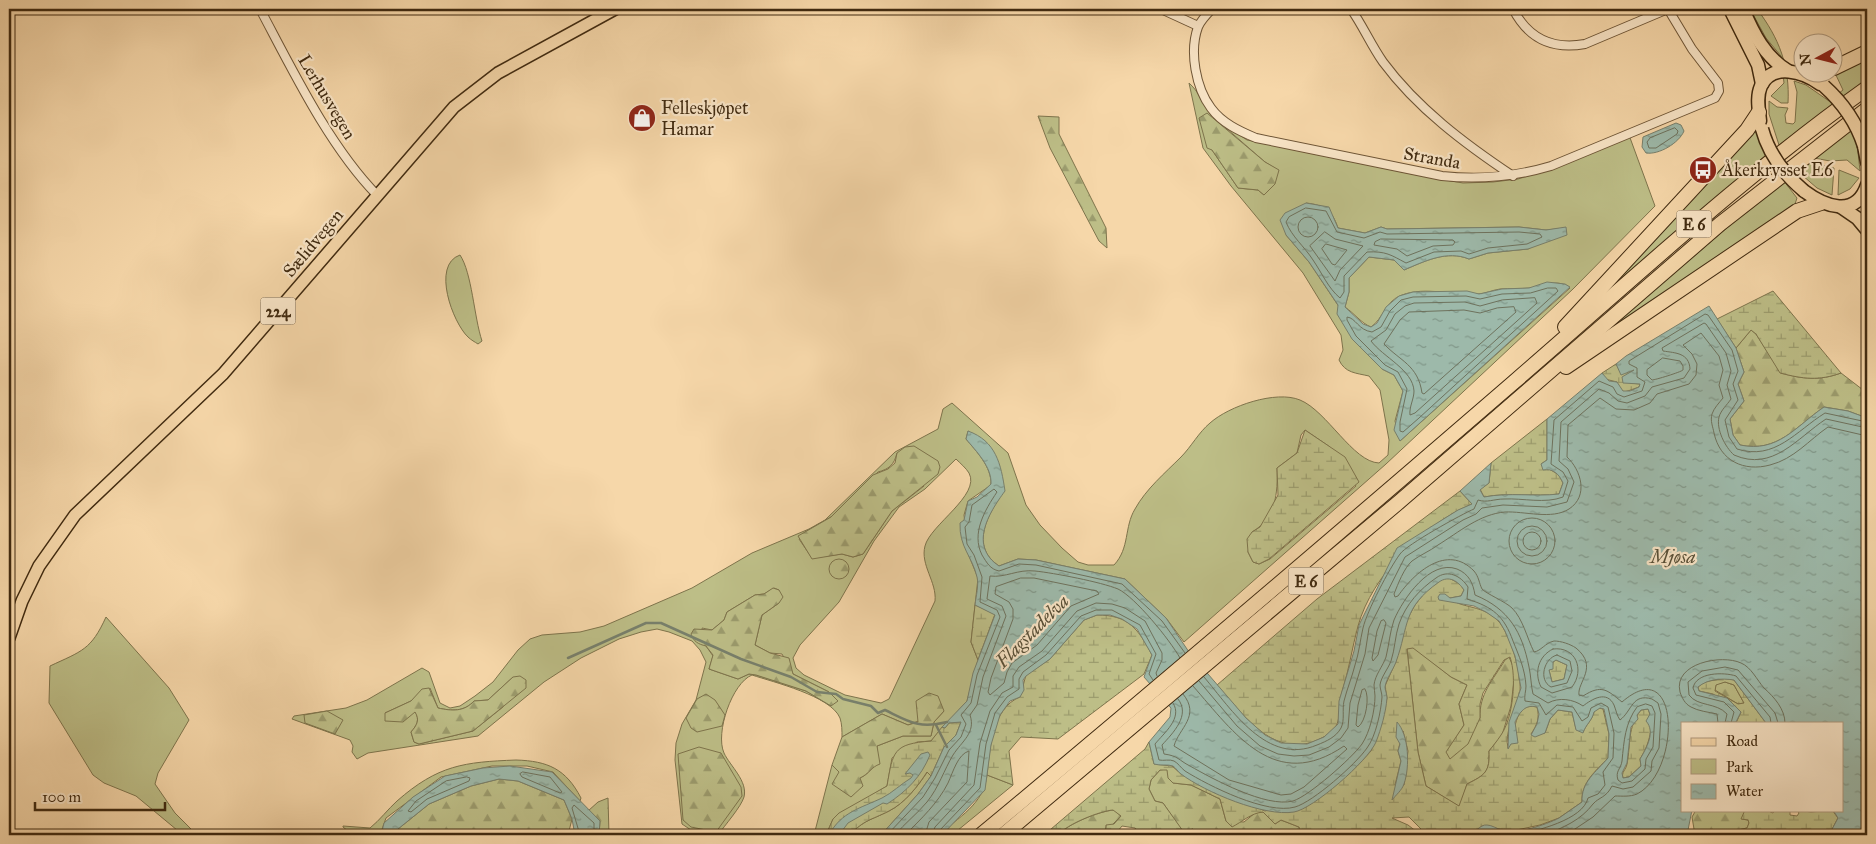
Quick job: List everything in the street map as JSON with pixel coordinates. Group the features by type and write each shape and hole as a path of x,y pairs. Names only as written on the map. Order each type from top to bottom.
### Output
{"highway":[{"path":"1730,9 1758,65 1762,84 1759,94 1759,112 1762,129 1768,146 1779,165 1804,191 1820,203 1841,207 1857,218 1867,230"},
{"path":"1742,9 1766,52 1775,63 1788,71"},
{"path":"1844,63 1867,52"},
{"path":"1762,84 1772,76 1788,71 1794,72"},
{"path":"1823,82 1850,115 1864,146 1867,161"},
{"name":"E 6","path":"981,835 1204,649 1698,220 1785,150 1867,88"},
{"name":"E 6","path":"1003,835 1213,660 1720,224 1867,109"},
{"name":"E 6","path":"1528,369 1605,282 1748,130 1759,112"},
{"path":"1841,207 1854,203 1867,191"},
{"name":"E 6","path":"1538,381 1569,365 1797,210 1820,203"}],"main road":[{"name":"Sælidvegen","path":"9,638 39,566 75,515 223,374 440,122 468,94 498,72 615,9"}],"street":[{"name":"Lerhusvegen","path":"260,9 292,69 348,160 377,195"},
{"path":"1161,9 1198,26 1212,9"},
{"path":"1351,9 1379,57 1410,93 1459,138 1512,176"},
{"path":"1513,9 1521,24 1539,39 1560,46 1574,46 1585,44 1668,9"},
{"name":"Stranda","path":"1198,26 1195,65 1201,88 1211,108 1241,132 1256,138 1442,176 1469,179 1512,176 1551,166 1666,117 1710,102 1718,95 1718,83 1692,49 1668,9"}],"green space":[{"path":"1750,9 1757,9 1765,20 1782,53 1787,77 1788,103 1781,103 1771,96 1784,83 1781,56 1766,38"},
{"path":"1867,56 1867,79 1779,145 1769,114 1769,101 1777,107 1788,108 1785,115 1786,123 1793,124 1795,122 1797,92 1794,82 1806,85 1829,101 1843,90 1839,82 1844,82 1844,68"},
{"path":"1189,83 1218,120 1247,140 1463,183 1518,179 1544,171 1629,135 1655,206 1573,289 1386,464 1184,642 1166,618 1125,579 1036,560 1018,559 999,566 990,558 983,540 984,530 992,510 1004,491 986,442 968,431 966,439 979,454 986,466 991,478 991,485 968,501 964,515 969,556 978,578 971,642 978,660 967,701 931,741 917,742 892,758 887,786 833,819 826,835 814,835 832,765 839,772 860,778 874,765 877,756 877,746 903,736 931,736 934,722 944,711 908,725 882,714 842,737 840,718 825,703 787,686 752,675 738,688 732,698 724,722 722,744 724,753 741,779 745,791 740,806 718,835 691,830 682,824 675,760 676,743 682,724 696,700 706,662 700,650 692,641 669,632 657,629 641,632 619,639 581,658 544,682 478,736 368,753 357,759 352,752 353,746 350,740 292,719 294,716 346,708 367,700 422,668 429,672 440,703 450,708 460,706 493,682 518,650 530,639 542,635 580,632 604,626 692,588 752,553 809,529 825,520 895,452 938,429 943,409 952,403 1008,453 1026,505 1040,525 1078,562 1088,565 1114,565 1125,545 1129,523 1139,502 1185,453 1206,427 1218,417 1253,401 1278,397 1290,397 1300,400 1320,414 1359,454 1379,463 1388,455 1389,440 1380,390 1369,376 1351,372 1341,364 1339,360 1343,350 1341,335 1303,273 1231,186 1203,148","holes":["1211,115 1265,162 1278,170 1264,195 1258,190 1238,188 1212,150","1306,203 1318,205 1330,213 1338,228 1365,233 1381,227 1387,229 1519,227 1546,230 1566,228 1528,249 1488,253 1469,259 1444,256 1428,260 1404,270 1394,260 1369,257 1349,278 1349,292 1345,307 1371,327 1392,301 1411,292 1430,291 1478,294 1500,289 1530,288 1555,283 1570,288 1400,441 1395,421 1403,391 1394,375 1382,369 1376,362 1309,262 1286,235","1305,430 1330,447 1356,486 1270,559 1259,564 1253,562 1248,552 1252,532 1266,520 1271,512 1276,496 1277,468 1297,453 1301,435","897,453 924,486 892,511 863,554 853,557 842,554 812,558 799,539 805,532 831,517 878,472 888,468 894,461","956,459 969,473 971,482 968,491 936,529 925,546 926,567 934,587 935,601 889,699 881,703 845,695 804,675 796,668 793,658 800,645 839,602 874,541 899,507 925,489","774,588 779,590 779,603 762,615 755,645 770,653 782,654 793,674 829,692 831,706 806,691 756,675 749,674 738,679 709,669 713,656 706,646 702,628 712,630 724,620 727,612 755,595 764,594","513,677 503,707 473,731 419,744 414,742 411,732 417,722 415,711 385,713 411,701 430,688 438,708 458,710 470,705 474,701 488,700"]},
{"path":"1207,113 1265,162 1279,170 1275,184 1264,195 1258,190 1238,188 1212,150 1207,148 1199,118"},
{"path":"1038,116 1059,117 1059,134 1106,228 1107,248 1099,241 1050,148"},
{"path":"1850,129 1857,143 1860,171 1847,160 1830,161 1814,158"},
{"path":"1753,130 1758,134 1766,155 1589,307"},
{"path":"1806,162 1834,168 1832,195 1817,188 1795,169"},
{"path":"1839,170 1859,178 1850,189 1838,195"},
{"path":"1783,180 1797,198 1795,204 1598,338"},
{"path":"460,255 470,284 482,341 478,344 469,338 456,320 448,294 447,270 451,261"},
{"path":"1773,291 1841,373 1811,378 1780,373 1756,334 1751,330 1736,348 1717,319"},
{"path":"1751,330 1756,334 1781,373 1811,378 1841,373 1867,393 1867,418 1848,411 1824,407 1776,442 1753,446 1740,445 1733,435 1730,419 1744,401 1738,384 1744,372 1736,348"},
{"path":"1616,364 1621,372 1634,369 1625,377 1630,383 1640,384 1639,387 1625,392 1620,390 1617,382 1605,379 1602,373"},
{"path":"1547,419 1547,460 1541,464 1559,475 1563,483 1559,494 1484,497 1480,489 1489,483 1491,463"},
{"path":"1305,430 1345,457 1359,482 1269,559 1259,564 1253,562 1248,552 1247,539 1252,532 1260,527 1278,495 1277,468 1297,453"},
{"path":"914,446 938,461 940,467 938,474 892,511 863,554 853,557 842,554 812,559 798,536 831,517 873,475 888,469 895,463 897,453 905,447"},
{"path":"1460,491 1472,504 1436,524 1419,538 1402,553 1375,588 1358,626 1341,696 1338,721 1334,729 1320,739 1299,745 1285,743 1259,730 1217,685 1317,599"},
{"path":"839,559 846,562 849,569 846,576 839,579 832,576 829,569 832,562"},
{"path":"1449,578 1460,584 1464,590 1461,596 1450,598 1454,601 1494,617 1500,623 1513,649 1520,681 1520,691 1507,736 1508,748 1516,720 1523,709 1537,707 1538,718 1531,734 1545,733 1550,719 1558,710 1572,712 1576,729 1583,732 1594,711 1599,708 1603,709 1609,734 1608,758 1594,772 1587,783 1582,795 1582,802 1559,818 1540,825 1512,831 1482,826 1473,834 1467,835 1427,835 1409,817 1392,818 1408,825 1421,835 1303,835 1299,827 1281,820 1275,824 1263,812 1251,816 1232,827 1226,821 1220,799 1191,785 1173,783 1168,778 1167,770 1160,770 1151,780 1149,789 1155,801 1163,803 1183,831 1193,829 1196,835 1140,835 1135,828 1122,826 1117,832 1119,835 1105,835 1106,825 1114,824 1121,816 1113,810 1084,819 1058,835 1044,835 1145,749 1149,742 1154,764 1172,766 1181,774 1196,782 1265,811 1325,793 1356,767 1371,751 1381,724 1387,698 1385,686 1396,661 1404,625 1415,605 1426,591 1442,579","holes":["1413,648 1451,677 1467,685 1459,704 1464,725 1446,752 1450,759 1468,744 1480,718 1480,704 1483,693 1504,660 1510,657 1513,675 1513,697 1505,728 1489,751 1489,764 1485,772 1467,784 1459,806 1426,786 1418,752 1407,649","1403,731 1408,751 1404,785 1395,785 1401,761 1398,751"]},
{"path":"773,588 779,590 783,597 779,603 762,615 755,645 770,653 789,658 793,674 829,692 838,701 831,706 806,691 756,675 749,674 738,679 709,669 713,655 706,646 697,642 692,637 691,634 694,629 712,630 724,620 727,612 755,595 764,594"},
{"path":"975,605 995,614 978,660 971,642"},
{"path":"1097,615 1125,621 1137,631 1152,655 1144,674 1058,739 1021,737 1009,751 1013,785 987,775 994,730 1003,710 1020,697 1026,675 1050,659 1084,620"},
{"path":"106,617 169,688 189,720 158,773 155,784 175,813 197,835 183,835 136,796 104,783 93,775 49,703 50,666 78,653 90,643 101,628"},
{"path":"1413,647 1451,677 1467,685 1459,704 1464,725 1447,752 1480,718 1484,694 1505,660 1509,657 1515,671 1511,706 1502,735 1489,751 1489,764 1485,772 1467,784 1460,807 1426,786 1418,752 1407,649"},
{"path":"1556,660 1567,665 1564,679 1552,682 1549,670 1552,669 1553,662"},
{"path":"520,676 526,680 526,688 473,731 419,744 414,742 411,732 417,722 415,712 403,722 385,721 385,713 411,701 422,689 429,688 438,708 458,710 470,705 474,701 488,700 513,677"},
{"path":"1726,678 1734,680 1765,722 1736,722 1741,712 1713,694 1699,691 1698,687 1704,682","holes":["1725,682 1734,685 1744,703 1738,704 1715,691 1716,685"]},
{"path":"1725,682 1734,685 1744,703 1738,704 1715,690 1716,684"},
{"path":"929,693 938,696 944,711 934,722 931,736 903,736 877,746 880,764 860,778 863,786 851,797 832,784 839,772 832,765 842,737 882,714 908,725 918,722 916,701"},
{"path":"706,694 715,700 725,715 722,726 697,732 691,728 686,718 697,699"},
{"path":"1648,709 1651,728 1646,748 1640,759 1641,766 1629,777 1623,778 1633,723 1641,710"},
{"path":"327,711 343,720 335,734 305,723 304,715"},
{"path":"961,722 956,735 944,747 931,776 927,772 906,799 889,811 864,823 849,835 826,835 833,819 839,813 887,786 894,757 902,747 918,742 931,741 942,727 945,728 949,723"},
{"path":"699,747 721,753 741,787 742,796 716,832 691,827 683,820 678,754"},
{"path":"516,760 538,762 555,768 569,780 581,798 580,801 553,772 527,766 492,766 441,777 386,818 380,835 353,835 343,827 370,828 412,789 439,773 466,764"},
{"path":"1167,769 1173,783 1191,785 1220,799 1226,821 1244,822 1255,813 1263,812 1275,824 1281,820 1299,827 1303,835 1196,835 1193,829 1183,832 1163,803 1155,801 1149,789 1151,780 1160,770"},
{"path":"928,771 931,776 918,794 881,835 849,835 864,823 895,808 906,799"},
{"path":"987,775 1013,785 952,835 938,835 969,810 981,794"},
{"path":"499,779 518,781 564,800 572,819 568,835 396,835 398,829 429,804 471,786"},
{"path":"608,798 609,835 599,835 600,821 588,811 598,802"},
{"path":"1114,810 1121,816 1105,832 1105,835 1058,835 1084,819"},
{"path":"1695,812 1744,812 1742,819 1748,820 1749,823 1747,828 1720,832 1713,835 1695,835 1692,817"},
{"path":"1744,812 1790,812 1790,815 1797,816 1798,812 1834,812 1838,818 1829,835 1713,835 1716,832 1723,833 1747,828 1748,820 1741,819"}],"water":[{"path":"1676,123 1681,125 1684,131 1678,140 1662,150 1646,153 1642,147 1643,137"},
{"path":"1306,203 1329,207 1338,228 1365,233 1381,227 1387,229 1519,227 1546,230 1566,227 1567,235 1528,249 1488,253 1469,259 1444,256 1428,260 1404,270 1394,260 1369,257 1349,278 1349,292 1345,307 1363,324 1371,327 1377,323 1386,307 1399,296 1413,292 1467,291 1479,294 1502,289 1529,288 1547,282 1565,284 1570,287 1400,441 1394,430 1403,391 1394,375 1382,369 1352,339 1337,314 1338,305 1309,262 1286,235 1280,220 1285,213"},
{"name":"Mjøsa","path":"1709,306 1736,348 1744,372 1738,384 1744,401 1730,419 1733,435 1740,445 1765,445 1776,442 1824,407 1848,411 1867,418 1867,835 1829,835 1838,818 1834,812 1844,812 1844,722 1765,722 1734,680 1724,679 1706,682 1698,687 1699,691 1727,698 1741,712 1736,722 1681,722 1681,812 1692,812 1687,835 1467,835 1484,825 1508,831 1539,826 1559,818 1582,802 1582,795 1587,783 1608,758 1609,734 1604,709 1600,708 1594,712 1583,733 1576,730 1572,712 1558,710 1550,719 1545,733 1535,737 1531,735 1537,724 1539,714 1537,707 1533,706 1521,712 1515,722 1518,743 1511,744 1508,749 1509,722 1521,688 1515,656 1499,621 1474,606 1439,600 1440,594 1445,594 1450,598 1461,596 1464,590 1453,580 1446,579 1427,591 1418,600 1408,618 1396,662 1386,684 1387,698 1376,742 1352,772 1326,794 1303,809 1282,813 1251,807 1205,788 1181,774 1173,766 1154,764 1149,742 1170,717 1171,708 1144,677 1152,655 1137,629 1122,619 1110,615 1097,615 1084,620 1050,659 1023,680 1024,690 1020,697 1010,701 1000,715 991,745 985,790 942,835 881,835 918,794 931,776 944,747 956,735 961,722 949,723 945,728 942,727 967,701 973,673 995,615 975,605 978,587 977,577 960,531 960,523 964,520 968,501 977,497 991,484 991,478 986,465 966,439 968,431 977,435 991,447 999,463 1005,491 993,510 984,530 983,540 990,558 999,566 1018,559 1036,560 1125,579 1166,618 1189,652 1246,718 1265,735 1281,743 1307,744 1324,737 1338,724 1339,701 1354,651 1359,625 1397,548 1458,510 1472,504 1460,491 1491,463 1489,483 1480,490 1484,497 1559,494 1563,483 1558,474 1553,471 1543,470 1541,464 1547,460 1547,419 1602,373 1609,381 1617,382 1623,391 1630,391 1639,387 1640,384 1623,383 1622,377 1634,370 1621,375 1616,364","holes":["1556,660 1567,665 1564,679 1552,682 1549,670 1553,669 1553,662","1648,709 1650,714 1646,721 1649,725 1650,735 1640,759 1641,766 1629,777 1623,778 1622,773 1627,763 1631,727 1638,719 1637,715 1641,710"]},
{"path":"1397,722 1404,735 1408,760 1403,786 1392,800 1401,761 1398,751 1400,744 1396,737"},
{"path":"928,752 930,755 922,770 913,783 901,794 887,804 883,803 848,823 839,835 829,835 839,821 846,816 886,796 911,778 913,775 910,773 905,774 921,754"},
{"path":"510,766 552,772 600,821 599,835 575,835 572,819 564,800 518,781 499,779 471,786 429,804 398,829 396,835 381,835 384,823 413,797 445,776 483,768"}],"waterway":[{"path":"568,658 646,623 661,623 741,659 791,677 817,692 836,694 843,699 871,706 878,713 885,710 915,723 929,725 947,722"},
{"path":"936,725 947,747"}],"place":[{"name":"Felleskjøpet Hamar","path":"642,118"},
{"name":"Åkerkrysset E6","path":"1703,170"}],"water label":[{"name":"Flagstadelva","path":"1032,631"}]}
